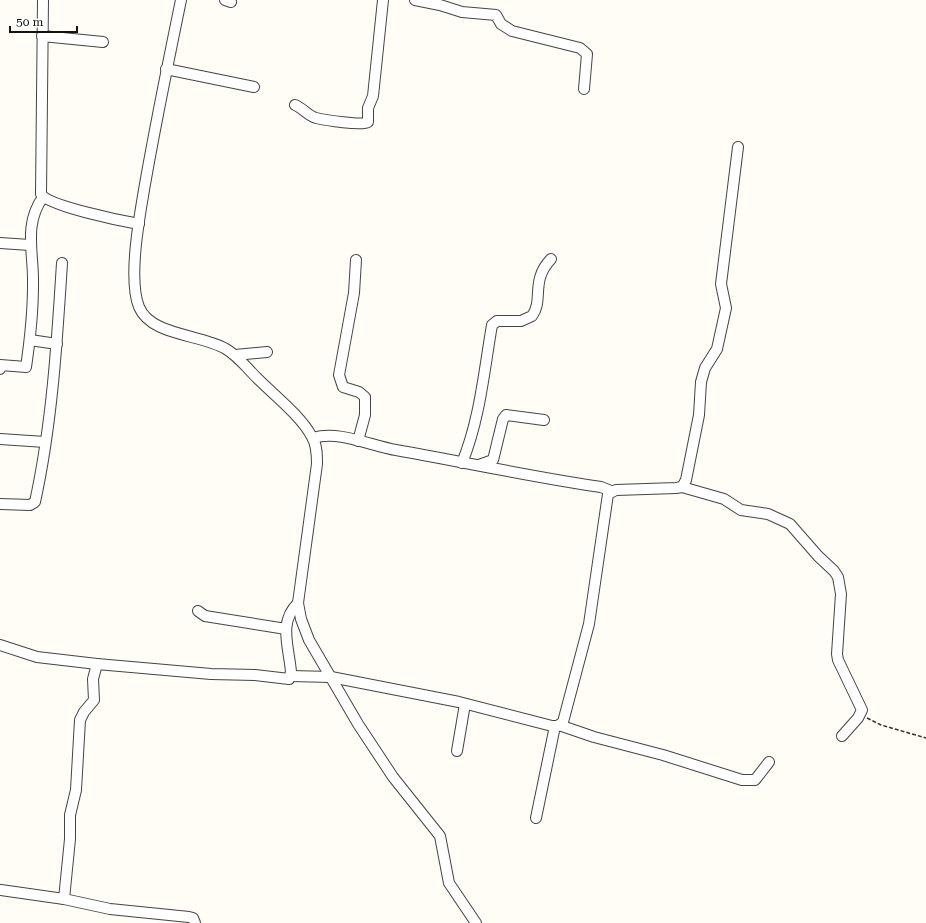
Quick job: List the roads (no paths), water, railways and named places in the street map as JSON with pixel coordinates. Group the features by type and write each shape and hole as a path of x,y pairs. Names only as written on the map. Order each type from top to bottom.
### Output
{"street":[{"path":"43,0 41,191 43,196 48,200 68,207 139,224"},
{"path":"181,0 157,113 139,224 136,288 138,302 144,316 155,324 211,342 227,349 235,355 291,412 313,438 317,464 298,603 300,619 305,632 331,677 386,767 440,836 449,883 476,923"},
{"path":"295,106 301,107 314,118 360,124 368,122 368,108 373,96 383,0"},
{"path":"415,0 440,5 462,12 496,15 501,24 512,31 580,48 587,54 588,59 584,89"},
{"path":"42,36 103,42"},
{"path":"166,69 254,87"},
{"path":"682,487 686,480 699,415 703,373 717,349 726,308 721,284 738,147"},
{"path":"0,369 0,365 26,367 30,340 34,283 30,245 33,214 43,196"},
{"path":"0,243 30,245"},
{"path":"462,463 472,436 492,325 497,321 521,321 532,316 536,308 540,276 551,259"},
{"path":"356,260 354,293 339,375 343,387 359,392 365,397 365,415 358,441"},
{"path":"0,504 30,505 35,502 45,442 57,344 62,263"},
{"path":"30,340 57,344"},
{"path":"235,355 267,352"},
{"path":"473,466 488,463 493,460 503,419 506,415 544,420"},
{"path":"313,438 324,435 358,441 396,450 427,454 473,466 601,487 611,491 670,489 682,487 724,499 740,510 768,514 790,524 818,556 836,573 840,594 838,660 861,706 861,714 842,736"},
{"path":"0,439 45,442"},
{"path":"557,725 563,722 588,624 607,498 611,491"},
{"path":"291,676 286,628 289,615 298,603"},
{"path":"198,611 205,616 286,628"},
{"path":"0,645 37,657 97,664 226,675 255,675 285,679 291,676 331,677 465,704 508,716 557,725 594,738 663,755 742,780 755,780 769,762"},
{"path":"64,899 70,839 70,815 76,790 80,720 84,712 94,700 93,680 97,664"},
{"path":"457,751 465,704"},
{"path":"536,818 557,725"},
{"path":"1,890 64,899 110,909 189,916 193,918 195,923"}]}
